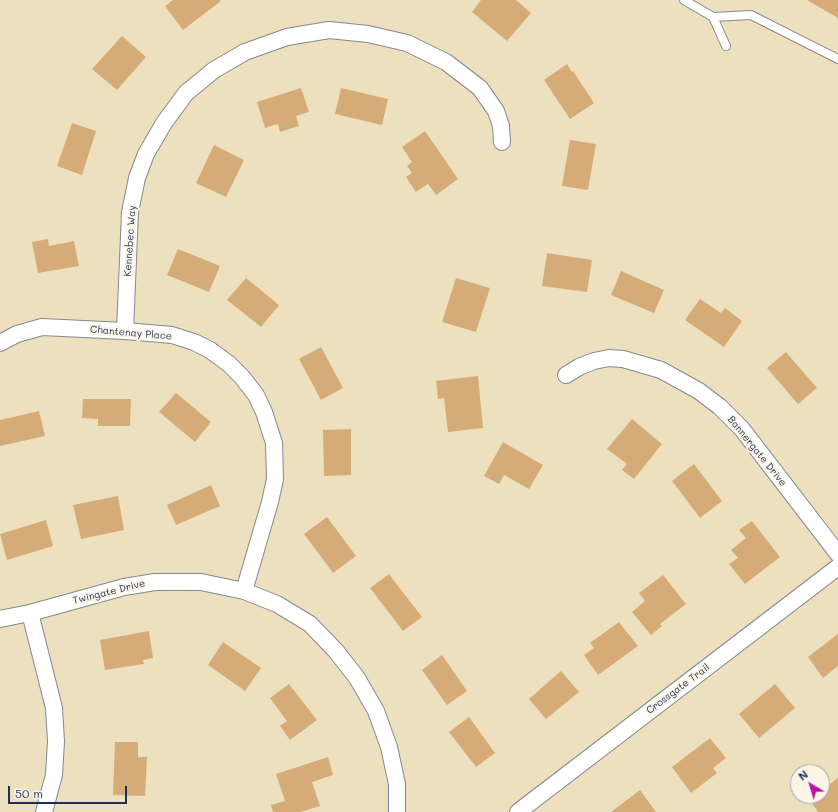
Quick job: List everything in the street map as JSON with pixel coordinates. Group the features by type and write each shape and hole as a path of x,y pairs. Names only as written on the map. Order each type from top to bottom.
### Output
{"street":[{"name":"Kennebec Way","path":"125,331 130,212 137,178 146,154 164,123 186,93 214,70 244,52 287,37 329,30 368,34 407,43 446,62 480,88 496,111 501,126 502,142"},
{"name":"Chantenay Place","path":"0,343 17,334 42,327 172,335 194,342 210,350 229,364 242,377 256,395 264,412 274,443 275,479 270,502 244,591"},
{"name":"Bannergate Drive","path":"566,375 579,367 594,361 609,358 623,358 661,370 699,391 720,407 742,429 838,554"},
{"name":"Crossgate Trail","path":"518,812 838,567"},
{"name":"Twingate Drive","path":"0,619 30,613 124,587 155,582 201,582 244,591 277,604 310,624 336,651 357,678 376,711 389,747 397,784 397,812"},
{"path":"30,613 54,708 56,741 54,775 44,812"}],"lane":[{"path":"684,0 713,18 726,46"},
{"path":"713,18 751,15 838,59"}],"building":[{"path":"173,0 221,1 183,30 165,6"},
{"path":"481,0 516,0 531,13 507,41 472,12"},
{"path":"807,0 838,0 838,18"},
{"path":"122,36 146,57 117,90 92,69"},
{"path":"567,64 594,103 570,119 544,80"},
{"path":"301,88 309,112 296,116 299,126 280,132 278,124 265,128 257,102"},
{"path":"341,88 388,99 382,125 335,114"},
{"path":"72,123 96,131 82,175 57,166"},
{"path":"425,131 458,179 436,195 428,184 416,192 406,177 412,173 407,166 412,162 402,147"},
{"path":"570,140 596,144 588,190 562,186"},
{"path":"214,145 244,160 226,197 196,183"},
{"path":"48,239 49,246 74,241 79,266 38,273 32,242"},
{"path":"178,249 220,266 209,292 167,275"},
{"path":"547,253 592,260 587,292 542,286"},
{"path":"621,271 664,290 654,313 611,295"},
{"path":"246,278 279,305 261,327 227,300"},
{"path":"456,278 490,288 476,332 442,322"},
{"path":"700,299 721,313 725,308 742,321 724,347 685,320"},
{"path":"321,347 343,388 321,400 299,359"},
{"path":"786,352 817,388 798,404 767,368"},
{"path":"478,376 483,428 448,432 444,398 438,399 436,381"},
{"path":"176,393 211,422 195,442 159,412"},
{"path":"83,399 131,399 130,426 98,426 98,419 82,418"},
{"path":"39,411 45,436 0,446 0,420"},
{"path":"632,419 662,444 634,479 622,470 627,464 607,449"},
{"path":"351,429 351,475 324,476 323,430"},
{"path":"503,442 543,465 529,489 504,475 499,484 484,476"},
{"path":"694,464 722,501 700,518 672,481"},
{"path":"211,485 220,506 176,525 167,505"},
{"path":"118,496 124,530 81,539 73,505"},
{"path":"327,517 356,556 333,573 304,534"},
{"path":"46,520 53,546 7,560 0,534"},
{"path":"752,521 780,557 745,584 729,564 738,558 731,550 746,538 739,530"},
{"path":"389,574 422,617 403,631 370,588"},
{"path":"663,575 686,604 660,624 662,626 651,635 632,612 645,601 639,593"},
{"path":"619,622 638,646 598,675 584,655 594,648 590,643"},
{"path":"149,631 153,658 143,660 144,664 105,670 100,640"},
{"path":"838,634 838,666 823,678 808,657"},
{"path":"223,642 261,668 245,691 208,665"},
{"path":"442,655 467,691 447,705 422,670"},
{"path":"561,671 579,692 546,719 529,699"},
{"path":"289,684 317,720 290,740 280,726 287,721 270,698"},
{"path":"775,684 795,708 759,738 739,714"},
{"path":"469,717 495,753 476,767 449,732"},
{"path":"710,738 726,758 713,768 717,773 691,793 672,767"},
{"path":"115,742 138,742 138,757 147,757 145,796 113,795"},
{"path":"328,757 333,775 312,782 320,806 301,812 273,812 271,805 285,801 276,774"},
{"path":"838,778 838,812 818,812 812,804 830,804 830,784"},
{"path":"640,790 656,812 611,812"}]}
